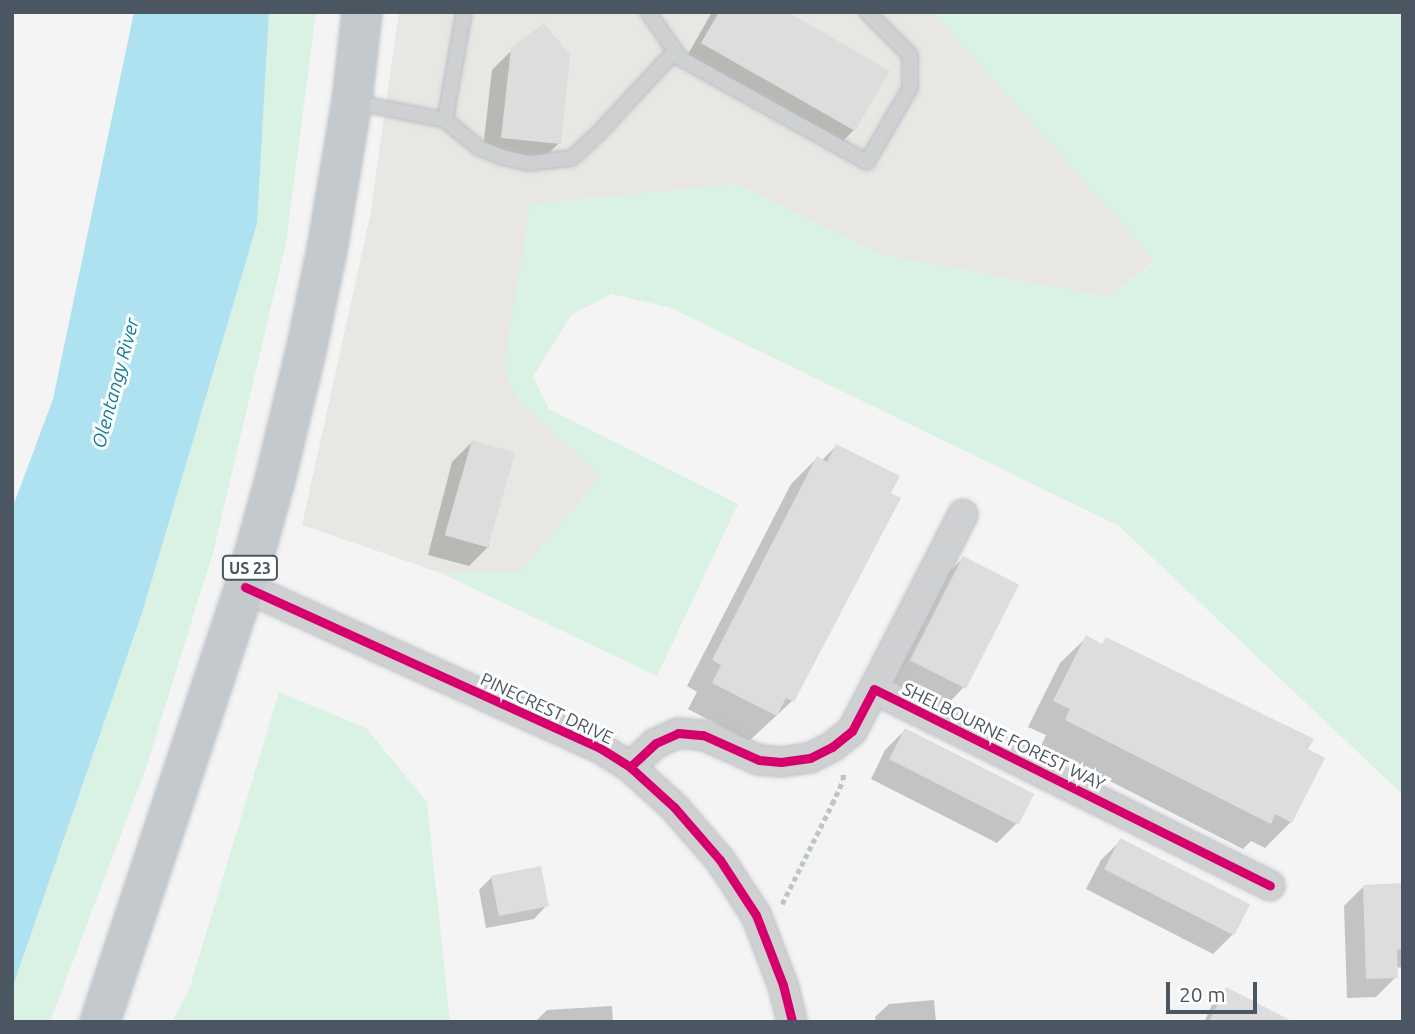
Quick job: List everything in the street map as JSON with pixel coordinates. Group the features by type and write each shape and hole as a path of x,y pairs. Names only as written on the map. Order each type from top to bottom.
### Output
{"highway":[{"name":"US 23","path":"100,1022 245,587 306,351 352,101 362,12"}],"street":[{"name":"SHELBOURNE FOREST WAY","path":"630,767 656,743 678,733 703,735 759,760 781,762 810,758 832,747 852,731 963,514"},
{"name":"PINECREST DRIVE","path":"245,587 600,748 630,767 674,807 720,860 756,915 783,985 792,1022"},
{"name":"SHELBOURNE FOREST WAY","path":"874,689 1270,886"}],"lane":[{"path":"444,120 464,12"},
{"path":"648,12 680,58 867,163 910,88 910,55 867,12"},
{"path":"352,101 444,120 479,148 502,157 528,163 572,158 675,51"}],"path":[{"path":"782,904 843,780 843,769"}],"shaded area":[{"path":"399,12 933,12 1156,261 1108,297 883,255 737,184 531,204 517,400 601,476 521,571 441,573 302,525 370,216"}],"green space":[{"path":"269,12 316,12 286,243 214,549 146,768 50,1022 12,1022 12,989 143,610 257,224"},
{"path":"933,12 1403,12 1403,795 1119,526 671,308 612,294 571,315 533,377 549,409 738,504 657,676 441,573 521,571 601,476 517,400 504,368 530,204 737,184 883,255 1108,297 1156,262"},
{"path":"279,692 366,728 427,802 450,1022 172,1022 189,990"}],"water":[{"name":"Olentangy River","path":"134,12 269,12 257,224 143,610 12,989 12,509 53,399"}],"building":[{"path":"719,12 788,12 890,71 855,131 701,43"},
{"path":"544,23 570,55 561,144 501,138 511,48"},
{"path":"472,440 515,452 488,548 445,535"},
{"path":"836,444 900,476 891,493 901,498 794,702 786,698 777,716 712,683 721,665 712,660 817,456 827,462"},
{"path":"963,556 1019,585 966,689 910,660"},
{"path":"1086,635 1102,644 1106,637 1314,739 1308,749 1325,758 1292,823 1275,814 1271,824 1065,720 1070,709 1053,701"},
{"path":"905,728 1034,794 1018,825 889,759"},
{"path":"1120,838 1250,904 1234,935 1104,869"},
{"path":"541,866 549,906 499,916 491,876"},
{"path":"1403,883 1403,949 1397,950 1398,978 1366,979 1363,885"},
{"path":"1226,987 1294,1022 1209,1022"}],"cycle path":[{"path":"245,587 600,748 630,767 674,807 720,860 756,915 783,985 792,1022"},
{"path":"630,767 656,743 678,733 703,735 759,760 781,762 810,758 832,747 852,731 874,689 1270,886"}]}
